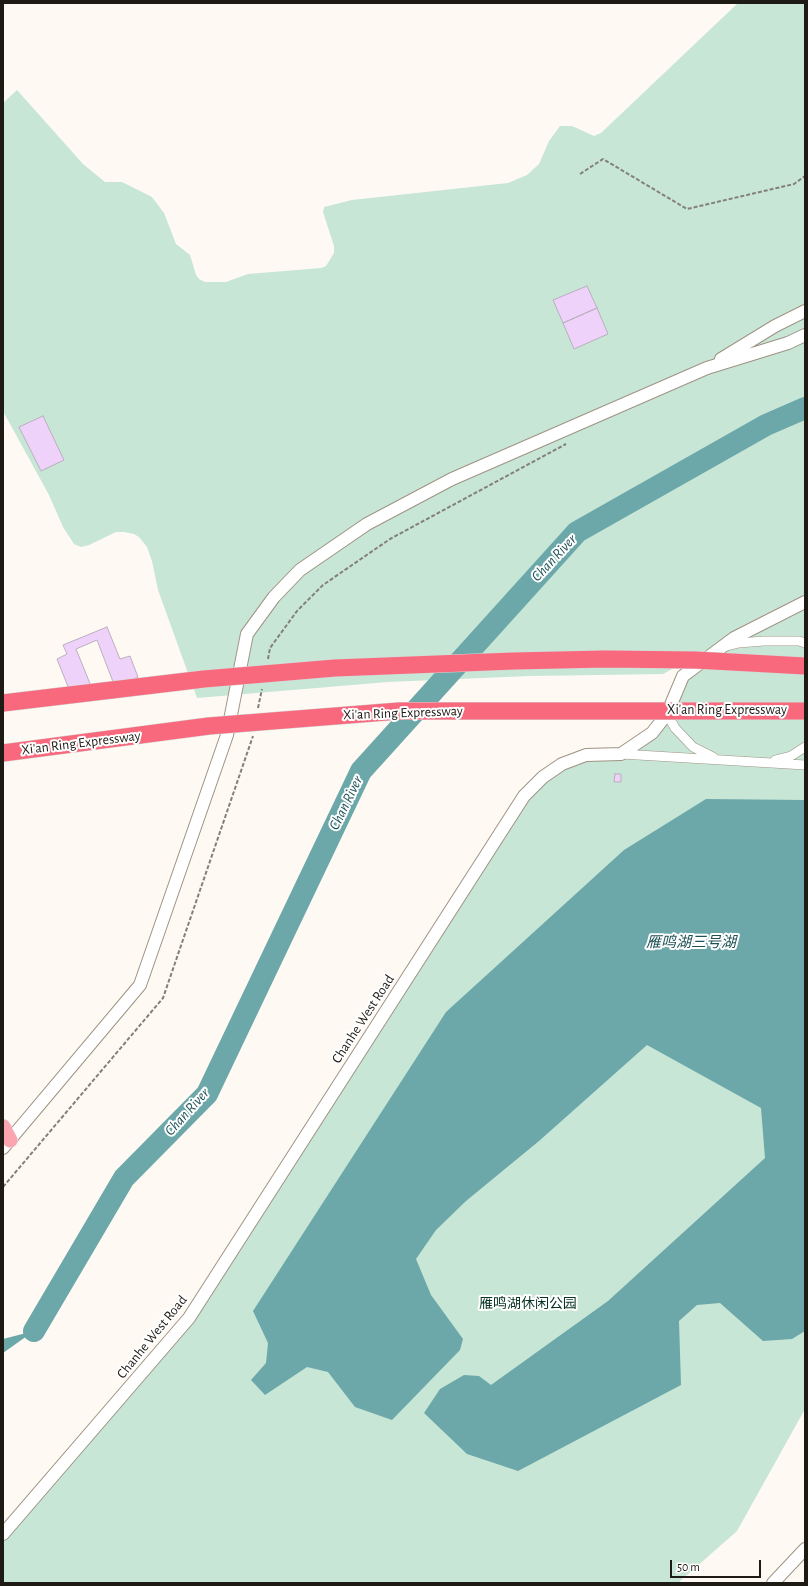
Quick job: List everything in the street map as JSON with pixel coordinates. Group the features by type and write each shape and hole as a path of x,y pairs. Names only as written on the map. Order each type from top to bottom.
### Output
{"highway":[{"path":"3,703 204,680 343,668 605,659 695,660 805,666"},
{"name":"Xi'an Ring Expressway","path":"3,752 209,726 399,710 805,711"}],"street":[{"path":"707,368 775,326 805,311"},
{"path":"5,1138 140,985 227,735 247,634 274,597 300,570 367,524 452,478 707,368 788,343 805,335"},
{"path":"621,754 652,733 667,714 683,676 734,638 805,602"},
{"path":"719,648 739,642 799,641 805,643"},
{"path":"667,714 675,728 693,747 716,759"},
{"path":"769,761 791,756 805,747"},
{"path":"621,754 769,761 805,765"},
{"name":"Chanhe West Road","path":"3,1534 189,1318 524,796 542,777 562,764 586,755 621,754"},
{"path":"773,1583 805,1549"}],"path":[{"path":"580,174 603,159 687,209 794,184 805,176"},
{"path":"267,663 270,648 297,611 323,585 390,539 573,440"},
{"path":"257,714 263,685"},
{"path":"251,744 254,729"}],"green space":[{"path":"738,3 805,3 805,596 663,674 530,676 388,682 197,698 158,590 152,561 147,547 139,537 134,534 124,532 116,532 89,545 81,547 74,544 63,527 49,495 4,413 3,103 17,90 83,164 105,182 122,182 152,197 164,213 176,244 190,255 196,275 199,279 205,282 226,282 248,274 321,268 326,266 334,253 334,246 323,212 324,207 352,200 508,183 527,175 539,164 549,141 560,126 572,126 594,136 601,133"},
{"name":"雁鸣湖休闲公园","path":"805,602 805,1409 737,1531 678,1583 3,1583 3,1534 189,1318 524,796 562,764 621,754 652,733 683,676"}],"water":[{"name":"雁鸣湖三号湖","path":"706,799 805,800 805,1331 792,1339 763,1341 720,1303 697,1305 679,1321 681,1385 518,1471 467,1454 424,1413 440,1389 464,1375 479,1376 491,1385 608,1301 765,1158 761,1108 647,1045 539,1141 466,1201 436,1230 416,1259 431,1295 463,1339 460,1350 392,1420 355,1407 328,1372 307,1367 265,1395 251,1380 266,1363 268,1343 253,1311 446,1012 624,850"},
{"path":"34,1331 3,1353 3,1339"}],"building":[{"path":"587,286 597,308 563,323 553,300"},
{"path":"597,308 608,334 574,349 563,323"},
{"path":"43,416 64,460 41,471 19,427"},
{"path":"107,627 120,659 130,656 138,677 115,687 97,640 76,649 91,686 71,694 57,659 67,654 63,645"},
{"path":"615,774 621,774 621,782 614,782"}],"waterway":[{"name":"Chan River","path":"34,1331 124,1178 207,1094 361,771 577,532 766,425 805,408"}]}
